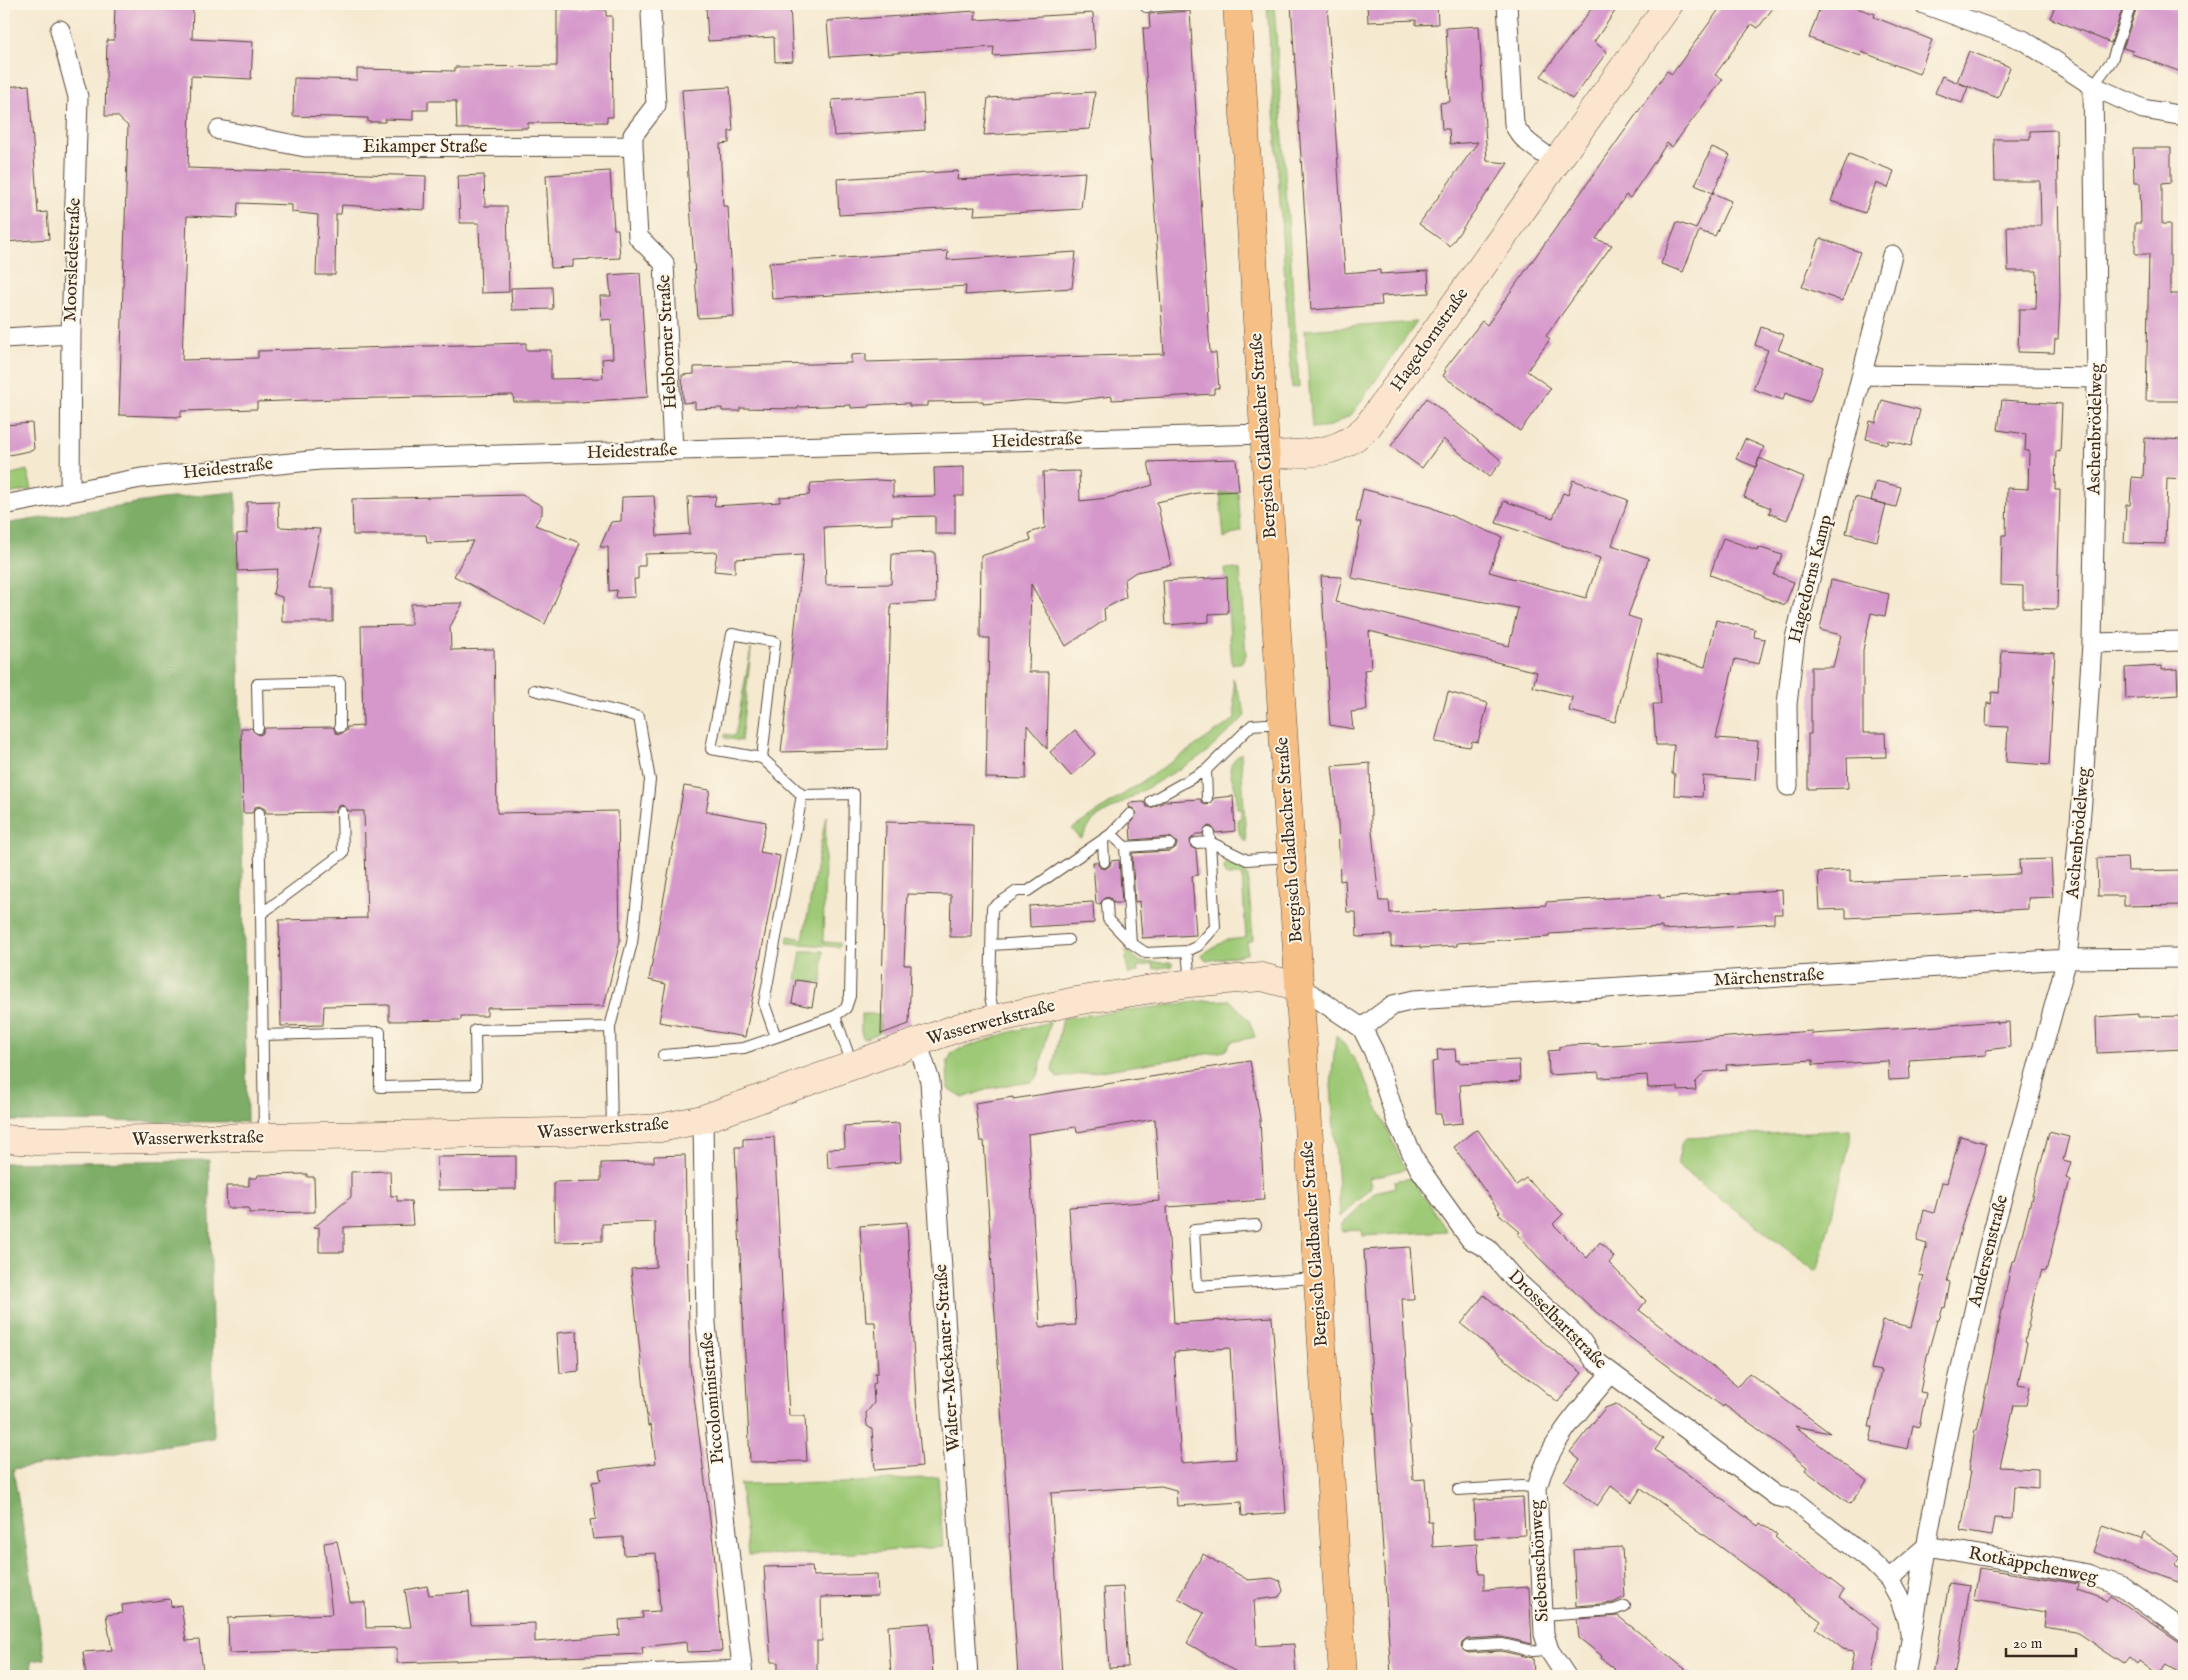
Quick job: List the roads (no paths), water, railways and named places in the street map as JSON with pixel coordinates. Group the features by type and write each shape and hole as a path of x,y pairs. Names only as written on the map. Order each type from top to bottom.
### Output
{"main road":[{"name":"Bergisch Gladbacher Straße","path":"1237,4 1342,1676"},
{"name":"Hagedornstraße","path":"1264,445 1324,452 1356,439 1368,426 1669,4"},
{"name":"Wasserwerkstraße","path":"4,1139 36,1142 264,1139 612,1131 660,1128 703,1119 917,1042 995,1018 1076,1001 1190,983 1262,977 1300,987"}],"street":[{"path":"1507,4 1514,124 1526,141 1556,162"},
{"path":"1924,4 2023,40 2093,86 2143,108 2184,116"},
{"name":"Hebborner Straße","path":"651,14 656,105 633,135 633,146 638,237 664,263 674,450"},
{"name":"Moorsledestraße","path":"60,30 78,97 71,334 70,492"},
{"name":"Aschenbrödelweg","path":"2067,959 2082,801 2092,643 2097,378 2093,86"},
{"name":"Eikamper Straße","path":"219,130 305,147 633,146"},
{"name":"Hagedorns Kamp","path":"1788,786 1787,704 1795,638 1892,255"},
{"path":"4,338 71,334"},
{"path":"1862,375 2097,378"},
{"name":"Heidestraße","path":"4,505 141,478 320,460 674,450 1264,445"},
{"path":"2092,643 2184,641"},
{"name":"Märchenstraße","path":"1362,1028 1393,1006 1414,1000 2067,959 2184,958"},
{"name":"Andersenstraße","path":"1905,1676 1954,1399 1987,1253 2067,959"},
{"name":"Drosselbartstraße","path":"1300,987 1362,1028 1374,1052 1396,1122 1419,1168 1470,1239 1488,1249 1514,1279 1580,1340 1594,1360 1776,1496 1793,1500 1871,1561 1889,1579 1907,1620 1910,1645"},
{"name":"Walter-Meckauer-Straße","path":"917,1042 930,1081 968,1676"},
{"name":"Piccoloministraße","path":"703,1119 706,1323 714,1416 743,1673"},
{"name":"Siebenschönweg","path":"1566,1676 1549,1650 1544,1634 1537,1488 1550,1450 1561,1433 1611,1373"},
{"path":"1889,1579 1927,1546"},
{"name":"Rotkäppchenweg","path":"1927,1546 2088,1574 2123,1587 2184,1631"},
{"path":"588,1676 743,1673"}],"lane":[{"path":"1146,7 1187,4"},
{"path":"2093,86 2112,60 2131,4"},
{"path":"663,1055 744,1048 835,1016 846,1008 850,996 854,794 802,795 762,758 711,749 732,634 775,642 762,758"},
{"path":"258,728 257,684 340,682 340,727"},
{"path":"534,690 639,717 650,780 632,943 610,1027 612,1131"},
{"path":"1151,801 1206,770 1252,725 1282,723"},
{"path":"1206,770 1207,798"},
{"path":"776,1037 764,1003 802,795"},
{"path":"261,914 342,853 342,812"},
{"path":"259,813 264,1139"},
{"path":"995,1018 990,998 992,908 1017,891 1028,891 1107,837 1130,814"},
{"path":"1107,837 1125,847 1170,844"},
{"path":"1104,862 1107,837"},
{"path":"1210,838 1247,860 1291,857"},
{"path":"1196,843 1210,838"},
{"path":"1107,904 1108,919 1131,943 1146,953 1187,951 1198,946 1215,927 1210,838"},
{"path":"1125,847 1131,943"},
{"path":"992,945 1068,940"},
{"path":"1187,951 1190,983"},
{"path":"835,1016 852,1066"},
{"path":"262,1035 380,1032 380,1087 476,1085 475,1030 610,1027"},
{"path":"1256,1226 1194,1230 1197,1286 1317,1278"},
{"path":"1458,1490 1522,1486 1537,1488"},
{"path":"1543,1615 1614,1610 1625,1606"},
{"path":"1468,1646 1502,1644 1533,1651 1549,1650"}]}
